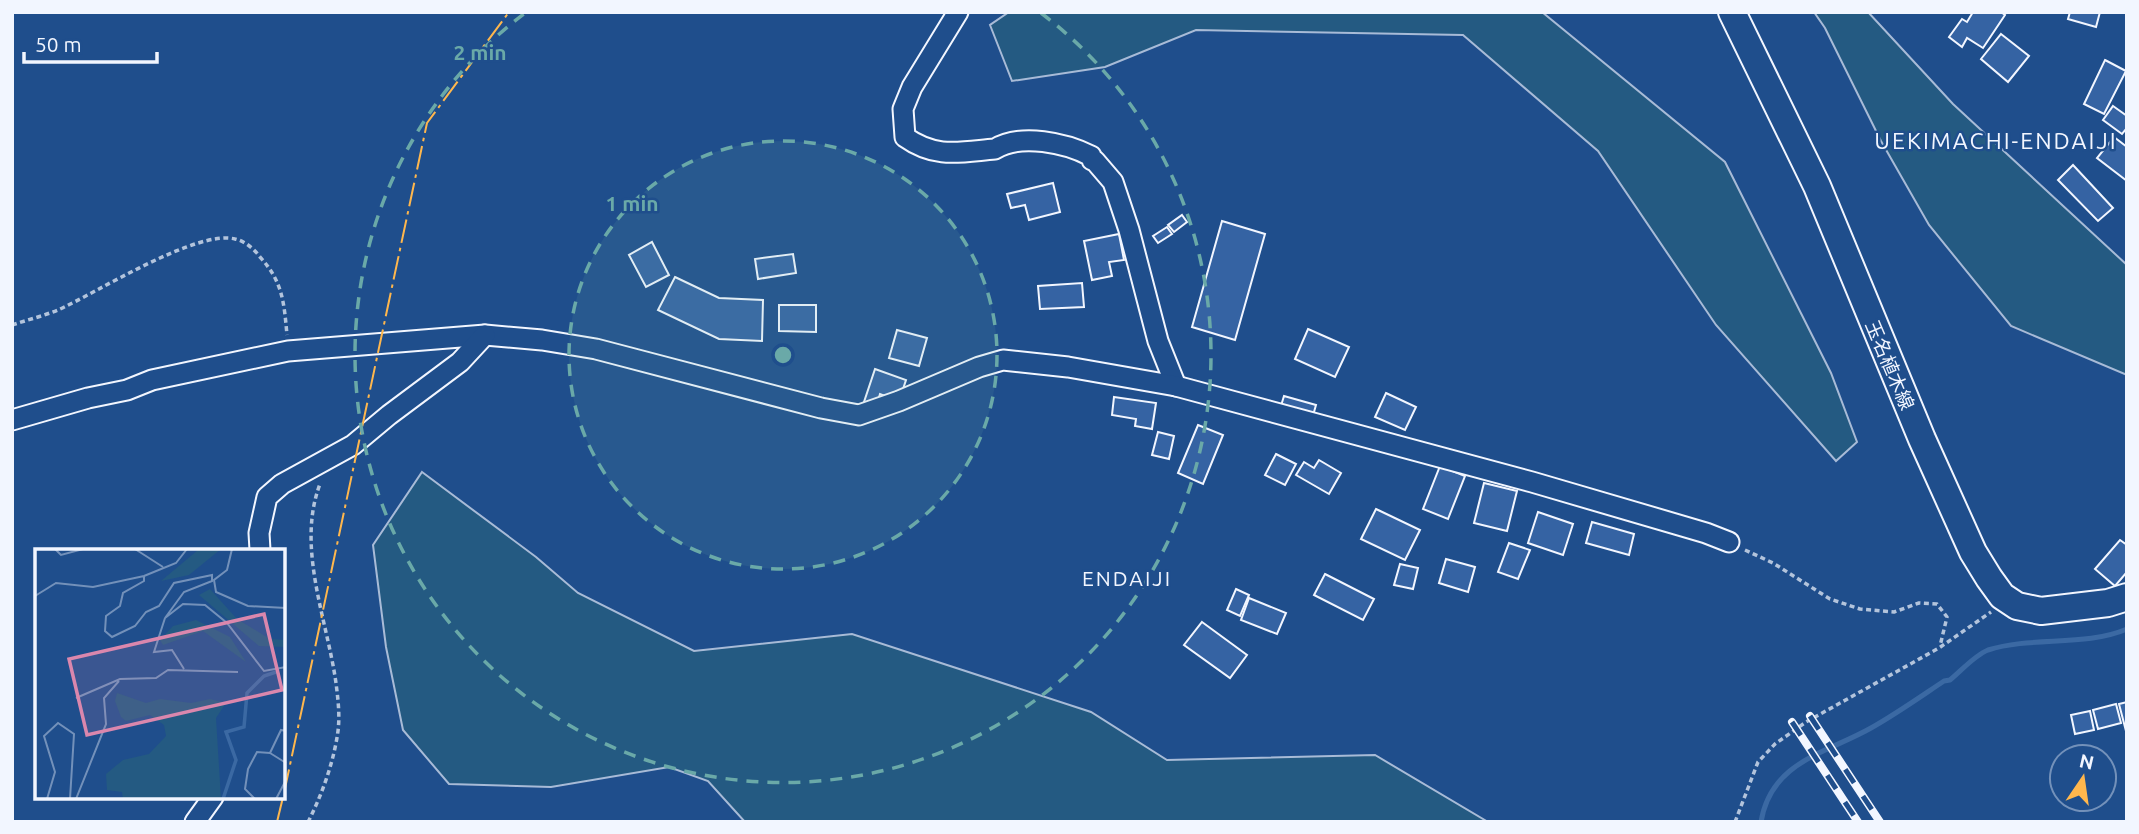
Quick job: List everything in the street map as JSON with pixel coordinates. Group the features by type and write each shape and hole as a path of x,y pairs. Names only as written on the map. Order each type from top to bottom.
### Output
{"main road":[{"name":"玉名植木線","path":"1732,12 1816,186 1916,427 1973,552 2002,596"},
{"path":"2002,596 2017,606 2041,611 2108,603 2127,597"}],"street":[{"path":"958,12 912,87 903,109 905,137 920,148 945,153 995,149 1038,141 1075,147 1091,156 1113,182 1129,230 1158,341 1176,386"},
{"path":"260,549 259,533 267,497 282,484 353,445 388,415 460,362 485,335"},
{"path":"12,420 88,398 127,390 152,380 288,351 485,335 542,340 596,349 821,408 859,415 1003,360 1068,367 1176,386 1532,482 1729,542"},
{"path":"195,822 212,799"}],"path":[{"path":"12,325 56,311 181,249 209,240 233,238 252,247 274,272 284,299 288,351"},
{"path":"308,822 330,764 338,730 338,702 331,650 315,575 311,532 313,503 330,459"},
{"path":"1729,542 1773,563 1830,599 1860,608 1894,612 1919,603 1937,604 1947,617 1939,648"},
{"path":"1735,822 1758,761 1775,744 1807,722 1939,648 1988,615 2002,596"}],"shaded area":[{"path":"1009,12 1542,12 1725,162 1831,373 1857,442 1836,461 1716,325 1598,151 1463,35 1196,30 1105,67 1012,81 990,25"},
{"path":"1814,12 1868,12 1953,104 2127,265 2127,375 2011,326 1929,225 1881,141 1825,28"},
{"path":"422,472 536,557 578,593 694,651 852,634 1091,712 1167,760 1375,755 1488,822 745,822 708,781 669,767 551,787 449,784 403,730 386,647 373,545"}],"building":[{"path":"1973,12 2001,12 2005,15 1983,48 1967,38 1962,47 1949,37 1962,19 1967,22"},
{"path":"2070,12 2100,12 2096,27 2068,19"},
{"path":"2001,34 2029,56 2008,82 1981,59"},
{"path":"2105,60 2126,71 2104,114 2084,104"},
{"path":"2113,106 2127,116 2127,128 2122,134 2103,120"},
{"path":"2114,137 2127,147 2127,181 2097,158"},
{"path":"2073,165 2113,208 2098,221 2058,180"},
{"path":"1053,183 1060,212 1029,220 1025,205 1011,208 1007,194"},
{"path":"1182,215 1187,222 1174,232 1168,225"},
{"path":"1222,221 1265,234 1235,340 1192,327"},
{"path":"1167,227 1172,234 1158,243 1153,236"},
{"path":"1119,234 1124,260 1109,262 1112,276 1092,280 1084,241"},
{"path":"652,242 669,275 646,287 629,255"},
{"path":"793,254 796,273 758,279 755,259"},
{"path":"675,277 719,298 763,300 762,341 719,339 658,310"},
{"path":"1082,283 1084,307 1040,309 1038,286"},
{"path":"779,305 816,305 816,332 779,331"},
{"path":"1308,329 1349,347 1335,377 1295,359"},
{"path":"897,330 927,338 919,366 889,358"},
{"path":"875,369 906,380 899,401 880,394 876,407 864,402"},
{"path":"1386,393 1416,407 1405,430 1375,417"},
{"path":"1284,396 1316,405 1312,419 1280,409"},
{"path":"1114,397 1156,403 1152,429 1135,426 1136,419 1112,415"},
{"path":"1198,425 1223,435 1203,484 1178,473"},
{"path":"1158,432 1174,436 1169,459 1152,455"},
{"path":"1276,454 1296,464 1285,485 1265,475"},
{"path":"1319,460 1341,473 1329,494 1296,475 1304,462 1314,468"},
{"path":"1440,466 1465,476 1448,519 1423,509"},
{"path":"1484,483 1517,491 1507,531 1474,523"},
{"path":"1376,509 1420,530 1405,560 1361,539"},
{"path":"1538,512 1573,524 1563,555 1528,543"},
{"path":"1592,522 1634,534 1629,555 1586,543"},
{"path":"2120,540 2127,545 2127,572 2115,586 2095,569"},
{"path":"1509,543 1530,550 1518,579 1498,572"},
{"path":"1446,559 1475,567 1468,592 1439,583"},
{"path":"1400,564 1418,568 1413,589 1394,585"},
{"path":"1325,574 1374,599 1363,620 1314,595"},
{"path":"1236,589 1249,595 1240,616 1227,610"},
{"path":"1249,598 1286,613 1277,634 1241,620"},
{"path":"1202,622 1247,655 1230,678 1184,645"},
{"path":"2127,702 2127,731 2126,731 2119,704"},
{"path":"2116,704 2121,723 2098,729 2093,710"},
{"path":"2090,711 2094,730 2075,734 2071,715"}],"waterway":[{"path":"1761,822 1767,801 1776,785 1789,772 1819,753 1871,728 1944,681 1950,680 1983,652 2022,643 2094,638 2127,629"}],"railway":[{"path":"1810,716 1880,822"},
{"path":"1792,722 1858,822"}],"power":[{"path":"285,788 427,123 509,12"},
{"path":"277,822 283,799"}],"district":[{"name":"UEKIMACHI-ENDAIJI","path":"1996,141"},
{"name":"ENDAIJI","path":"1127,579"}]}
